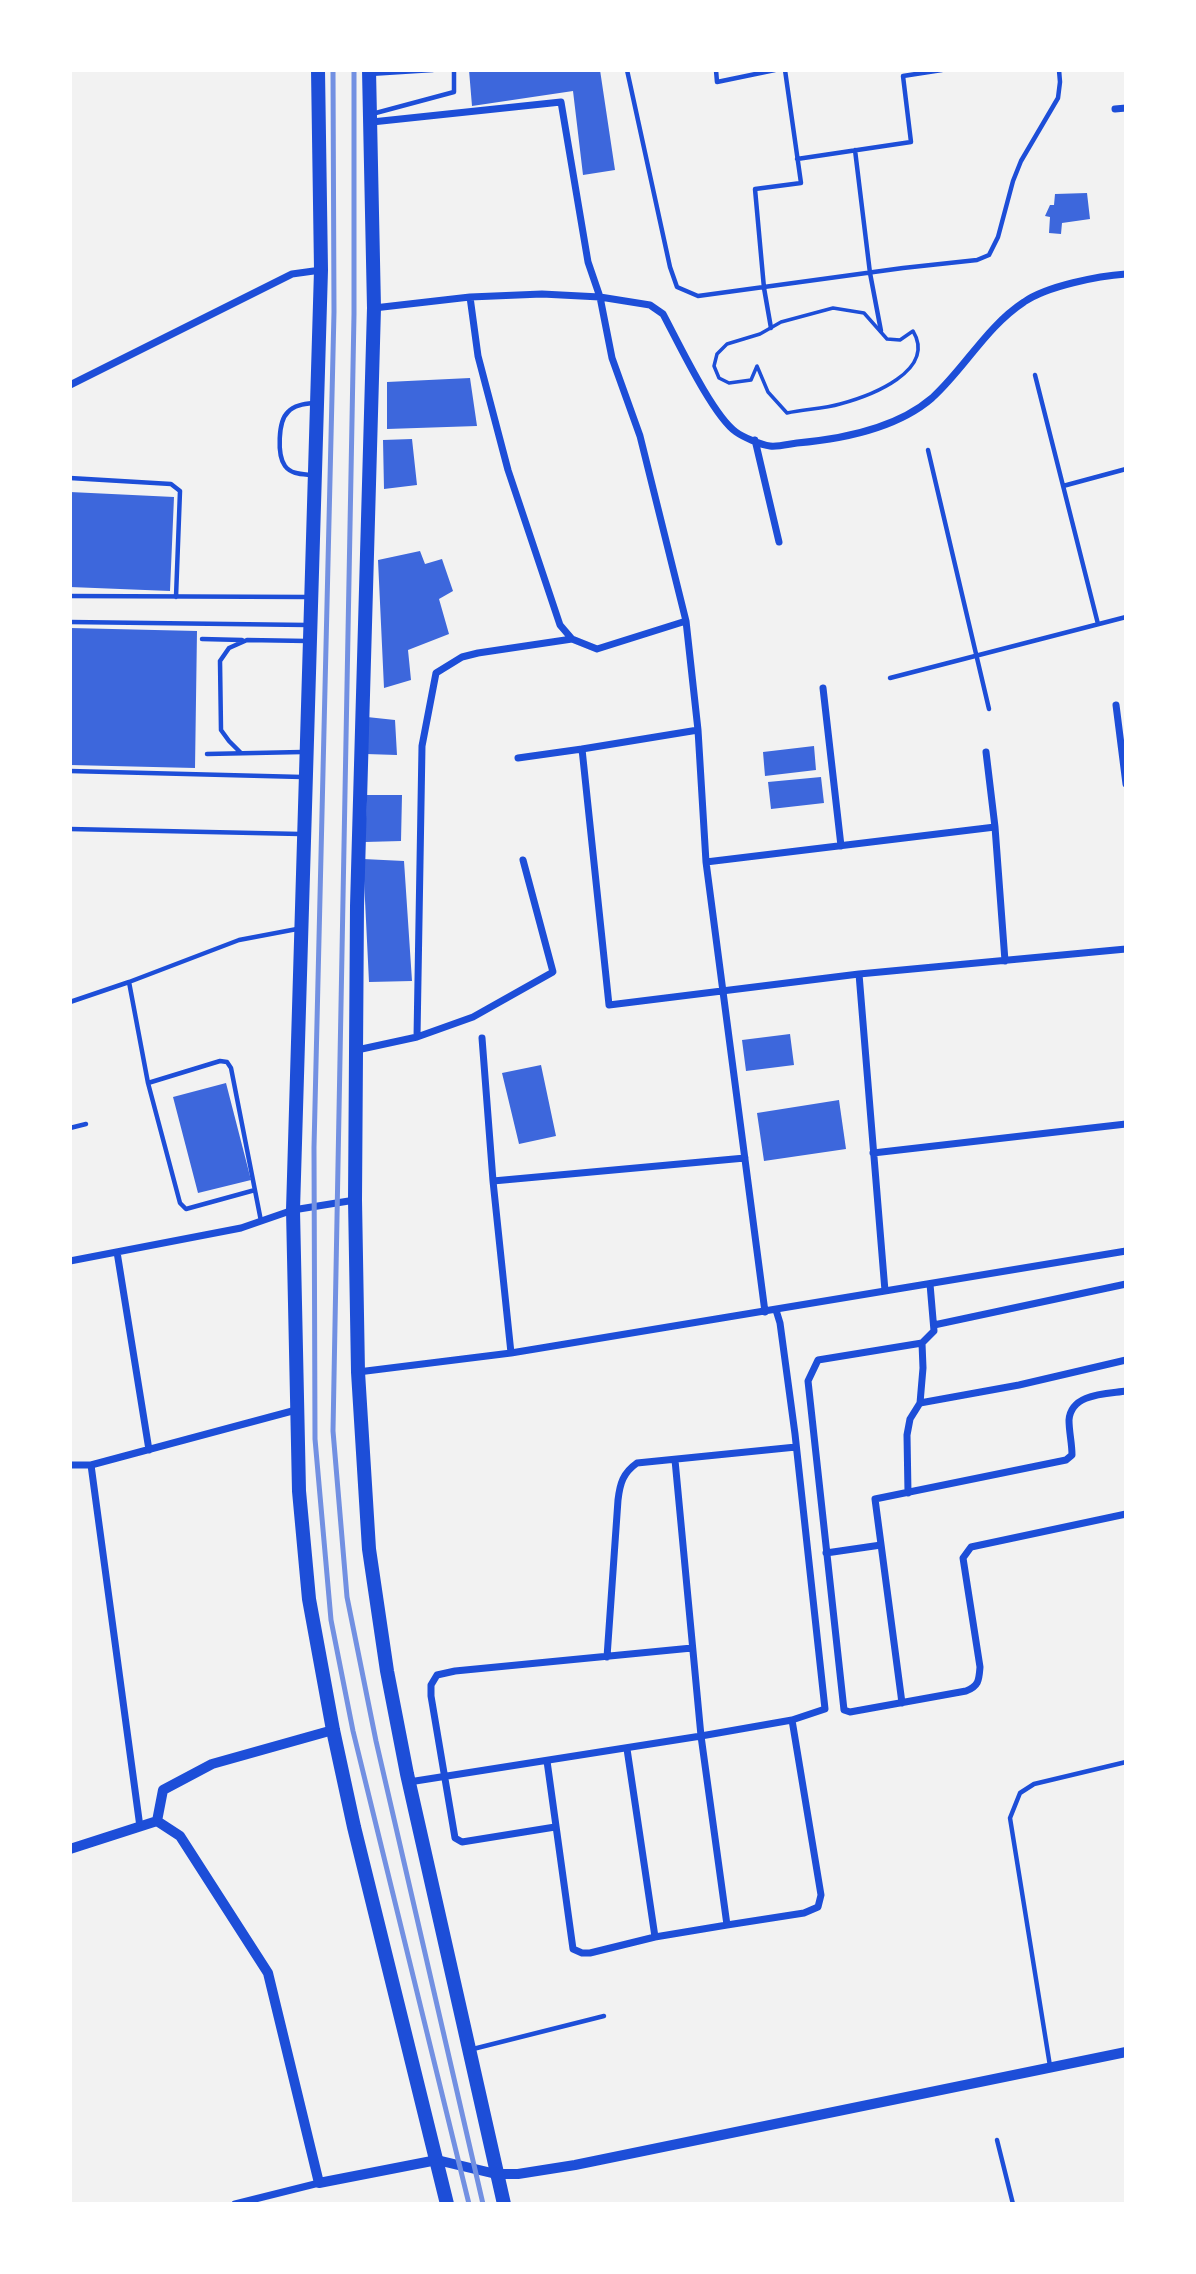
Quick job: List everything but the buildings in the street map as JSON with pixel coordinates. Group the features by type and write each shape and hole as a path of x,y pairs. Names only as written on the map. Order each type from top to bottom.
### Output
{"main road":[{"path":"318,70 321,270 293,1210 299,1491 309,1599 333,1730 354,1827 447,2204"},
{"path":"370,72 374,308 356,906 355,1200 358,1372 369,1549 387,1671 408,1782 504,2204"}],"street":[{"path":"372,118 561,102 588,262 600,297 612,358 640,436 686,621 698,730 706,862 765,1311"},
{"path":"1115,109 1126,108"},
{"path":"70,385 292,274 321,270"},
{"path":"374,308 470,297 542,294 600,297 650,305 663,314 713,405 735,432 770,446 813,442 875,428 905,417 932,398 989,330 1025,301 1071,283 1126,274"},
{"path":"470,297 478,356 508,470 560,625 572,639 597,649 686,621"},
{"path":"755,440 779,542"},
{"path":"417,1037 422,746 436,673 462,657 478,653 572,639"},
{"path":"823,688 841,846"},
{"path":"1116,705 1126,784"},
{"path":"518,758 698,730"},
{"path":"582,749 609,1004 859,974 1126,949"},
{"path":"986,752 995,827 1005,961"},
{"path":"706,862 995,827"},
{"path":"356,1050 417,1037 473,1017 553,972 523,860"},
{"path":"859,974 885,1291"},
{"path":"482,1038 493,1181 511,1353"},
{"path":"873,1153 1126,1124"},
{"path":"493,1181 745,1158"},
{"path":"70,1261 241,1228 293,1210 355,1200"},
{"path":"358,1372 511,1353 1126,1251"},
{"path":"117,1252 149,1450"},
{"path":"930,1284 934,1331 922,1343 818,1360 810,1374 808,1389 844,1710 850,1712 966,1691 979,1682 980,1667 963,1558 971,1547 1126,1514"},
{"path":"934,1325 1126,1284"},
{"path":"408,1782 627,1749 792,1720 825,1709 782,1333 776,1310"},
{"path":"908,1493 907,1435 910,1419 920,1403 922,1343"},
{"path":"920,1403 1019,1385 1126,1360"},
{"path":"902,1703 875,1499 1066,1460 1072,1455 1069,1420 1077,1404 1085,1398 1126,1391"},
{"path":"70,1465 91,1465 296,1410"},
{"path":"607,1657 620,1486 625,1472 638,1463 796,1447"},
{"path":"675,1461 701,1736 727,1926"},
{"path":"91,1465 140,1827"},
{"path":"826,1553 881,1545"},
{"path":"555,1827 462,1842 456,1838 431,1696 431,1685 437,1675 692,1648"},
{"path":"547,1761 573,1949 590,1953 655,1937 804,1913 818,1907 821,1895 792,1720"},
{"path":"157,1821 163,1790 212,1764 333,1730"},
{"path":"627,1749 655,1937"},
{"path":"70,1849 157,1821"},
{"path":"157,1821 180,1836 268,1973 318,2183"},
{"path":"235,2204 318,2183 437,2160 496,2174 519,2174 575,2165 1126,2052"}],"lane":[{"path":"370,72 433,70"},
{"path":"372,118 454,92 454,70"},
{"path":"627,70 670,267 677,287 698,296 977,260 989,255 998,237 1021,160 1058,98 1059,70"},
{"path":"716,70 717,82 775,70"},
{"path":"771,328 764,288 755,190 801,183 785,70"},
{"path":"797,159 911,142 903,76 942,70"},
{"path":"855,150 870,273 881,331"},
{"path":"1035,375 1098,624"},
{"path":"315,476 298,474 285,466 281,458 281,434 282,419 289,410 300,405 317,403"},
{"path":"928,450 989,709"},
{"path":"1063,486 1126,469"},
{"path":"70,478 172,484 177,487 180,491 176,597"},
{"path":"70,596 312,597"},
{"path":"890,678 1126,617"},
{"path":"70,622 311,625"},
{"path":"202,639 310,641"},
{"path":"241,753 221,730 220,661 229,648 247,640"},
{"path":"207,754 307,752"},
{"path":"70,771 306,777"},
{"path":"70,829 304,834"},
{"path":"70,1002 239,940 302,928"},
{"path":"129,982 148,1083 180,1203 186,1209 255,1190"},
{"path":"148,1083 220,1061 227,1062 231,1068 261,1221"},
{"path":"70,1128 86,1124"},
{"path":"1050,2066 1010,1818 1020,1793 1034,1784 1126,1762"},
{"path":"469,2050 604,2016"},
{"path":"997,2140 1013,2204"}],"path":[{"path":"833,309 864,313 881,331 887,339 900,340 913,331 918,340 917,355 912,367 890,384 838,405 787,413 768,392 757,366 751,380 729,383 719,378 714,366 717,354 727,344 760,334 781,322 833,309"}],"railway":[{"path":"333,70 334,312 314,1147 315,1439 331,1620 353,1731 469,2204"},
{"path":"354,70 354,314 333,1431 347,1597 376,1741 483,2204"}]}
